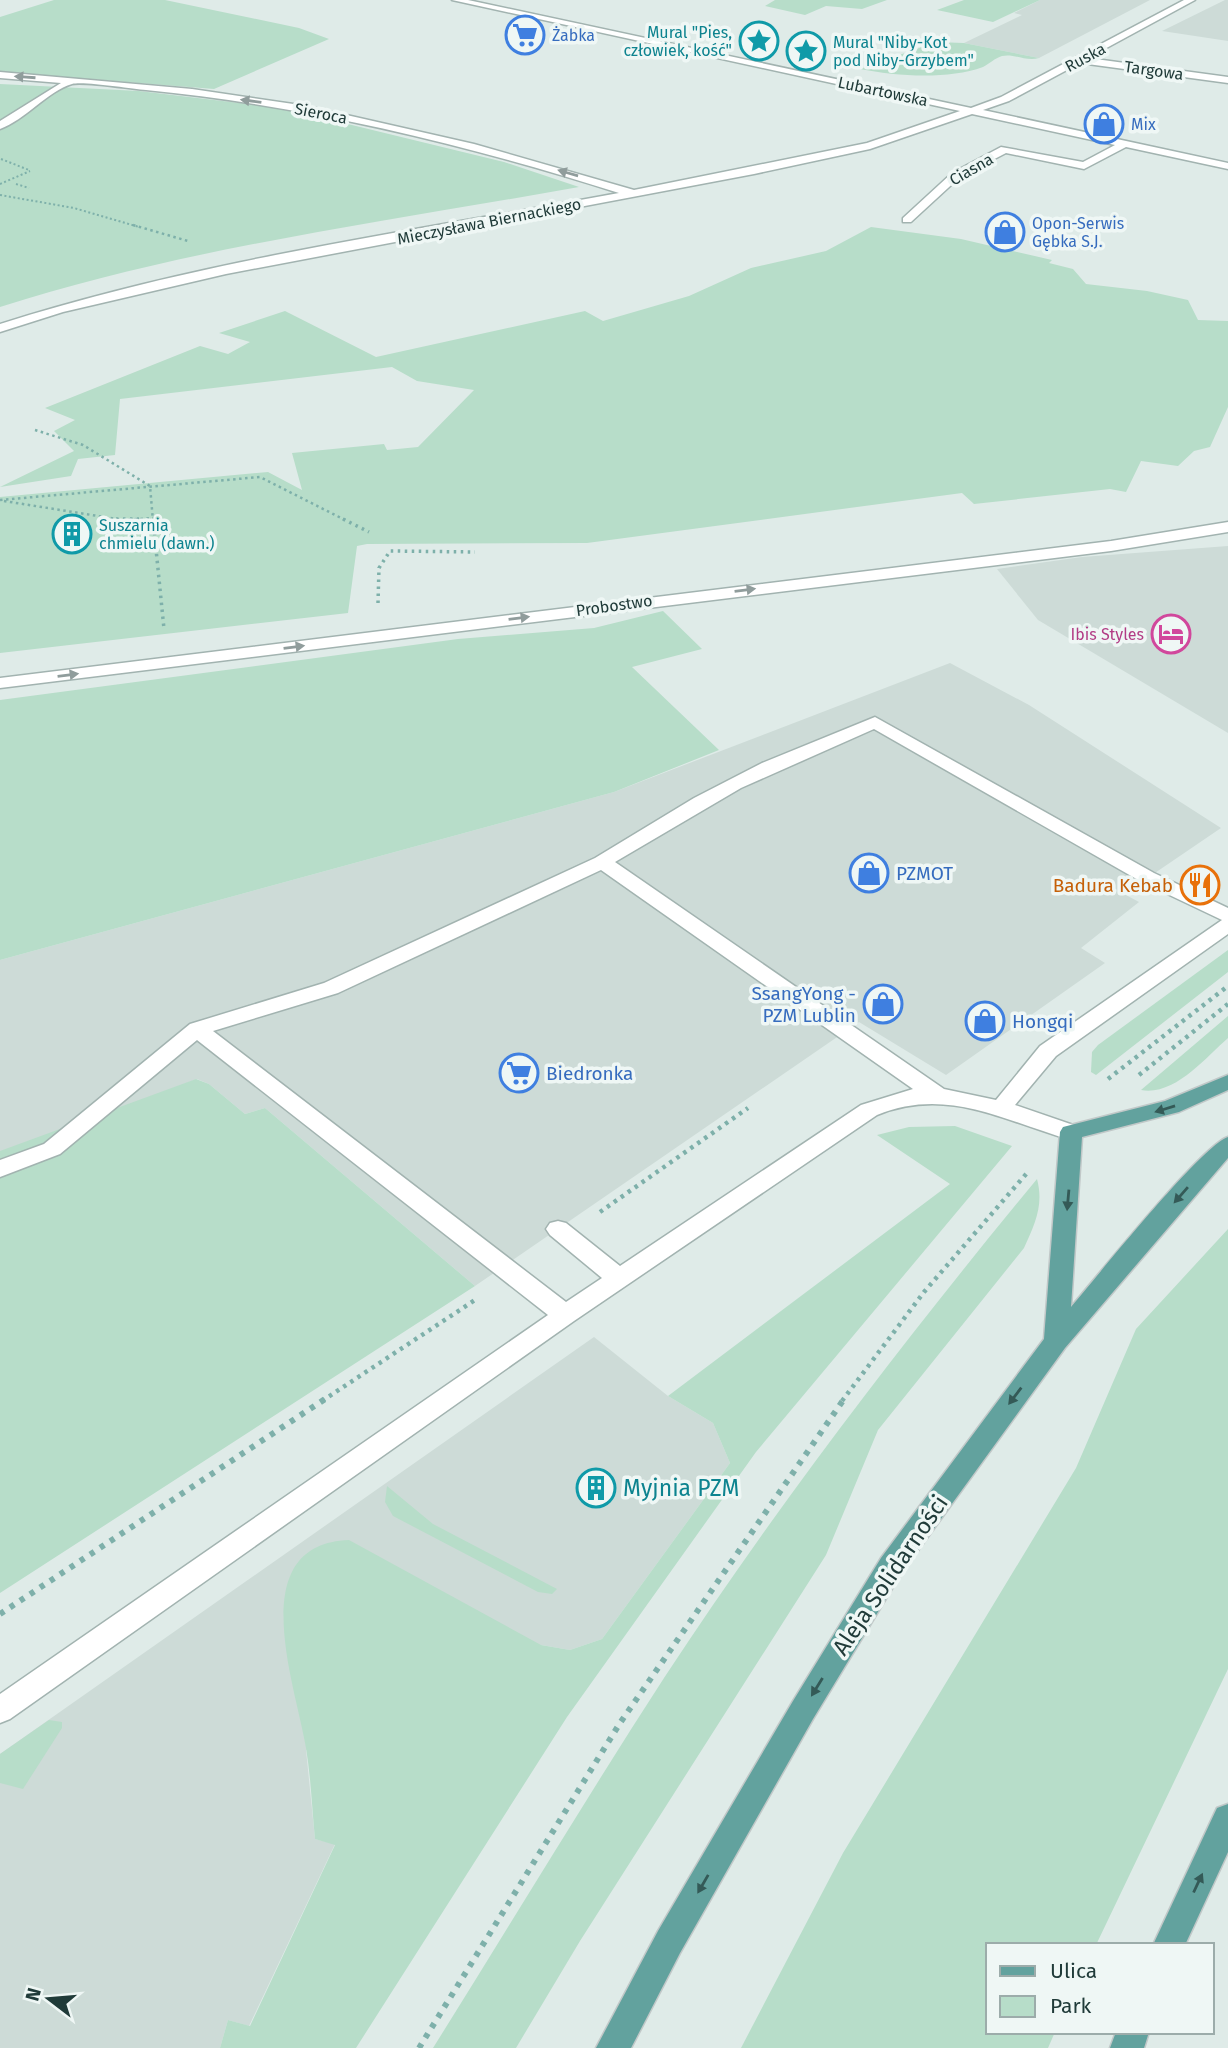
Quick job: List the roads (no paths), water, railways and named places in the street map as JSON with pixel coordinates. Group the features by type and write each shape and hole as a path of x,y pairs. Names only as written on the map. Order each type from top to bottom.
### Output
{"main road":[{"path":"1056,1341 1071,1132 1171,1107 1228,1082"},
{"name":"Aleja Solidarności","path":"613,2048 669,1942 803,1710 891,1566 1056,1341 1196,1177 1228,1146"},
{"path":"1170,1943 1228,1818"}],"street":[{"name":"Lubartowska","path":"456,0 1228,166"},
{"name":"Ruska","path":"977,111 1191,0"},
{"name":"Targowa","path":"1079,60 1228,80"},
{"name":"Sieroca","path":"0,75 148,88 339,116 506,155 634,193"},
{"path":"0,126 72,80"},
{"path":"136,96 148,88"},
{"name":"Mieczysława Biernackiego","path":"0,328 59,309 168,283 836,155 977,111"},
{"name":"Ciasna","path":"907,220 956,175 1005,149 1084,166 1126,144"},
{"name":"Probostwo","path":"0,683 677,597 1123,545 1228,527"},
{"path":"0,1169 52,1149 197,1030 331,988 602,862 662,822 826,740 875,722 1147,877 1228,916"},
{"path":"602,862 726,943 776,983 940,1097"},
{"path":"1001,1108 1048,1051 1228,925"},
{"path":"197,1030 565,1315"},
{"path":"0,1710 618,1278 869,1110 902,1097 940,1097 1001,1108 1071,1132"},
{"path":"562,1233 618,1278"}],"place":[{"name":"Żabka","path":"525,35"},
{"name":"Mural \"Pies, człowiek, kość\"","path":"759,41"},
{"name":"Mural \"Niby-Kot pod Niby-Grzybem\"","path":"806,51"},
{"name":"Mix","path":"1104,124"},
{"name":"Opon-Serwis Gębka S.J.","path":"1005,232"},
{"name":"Suszarnia chmielu (dawn.)","path":"72,534"},
{"name":"Ibis Styles","path":"1171,634"},
{"name":"PZMOT","path":"869,873"},
{"name":"Badura Kebab","path":"1200,885"},
{"name":"SsangYong - PZM Lublin","path":"883,1004"},
{"name":"Hongqi","path":"985,1021"},
{"name":"Biedronka","path":"519,1073"},
{"name":"Myjnia PZM","path":"596,1488"}]}
